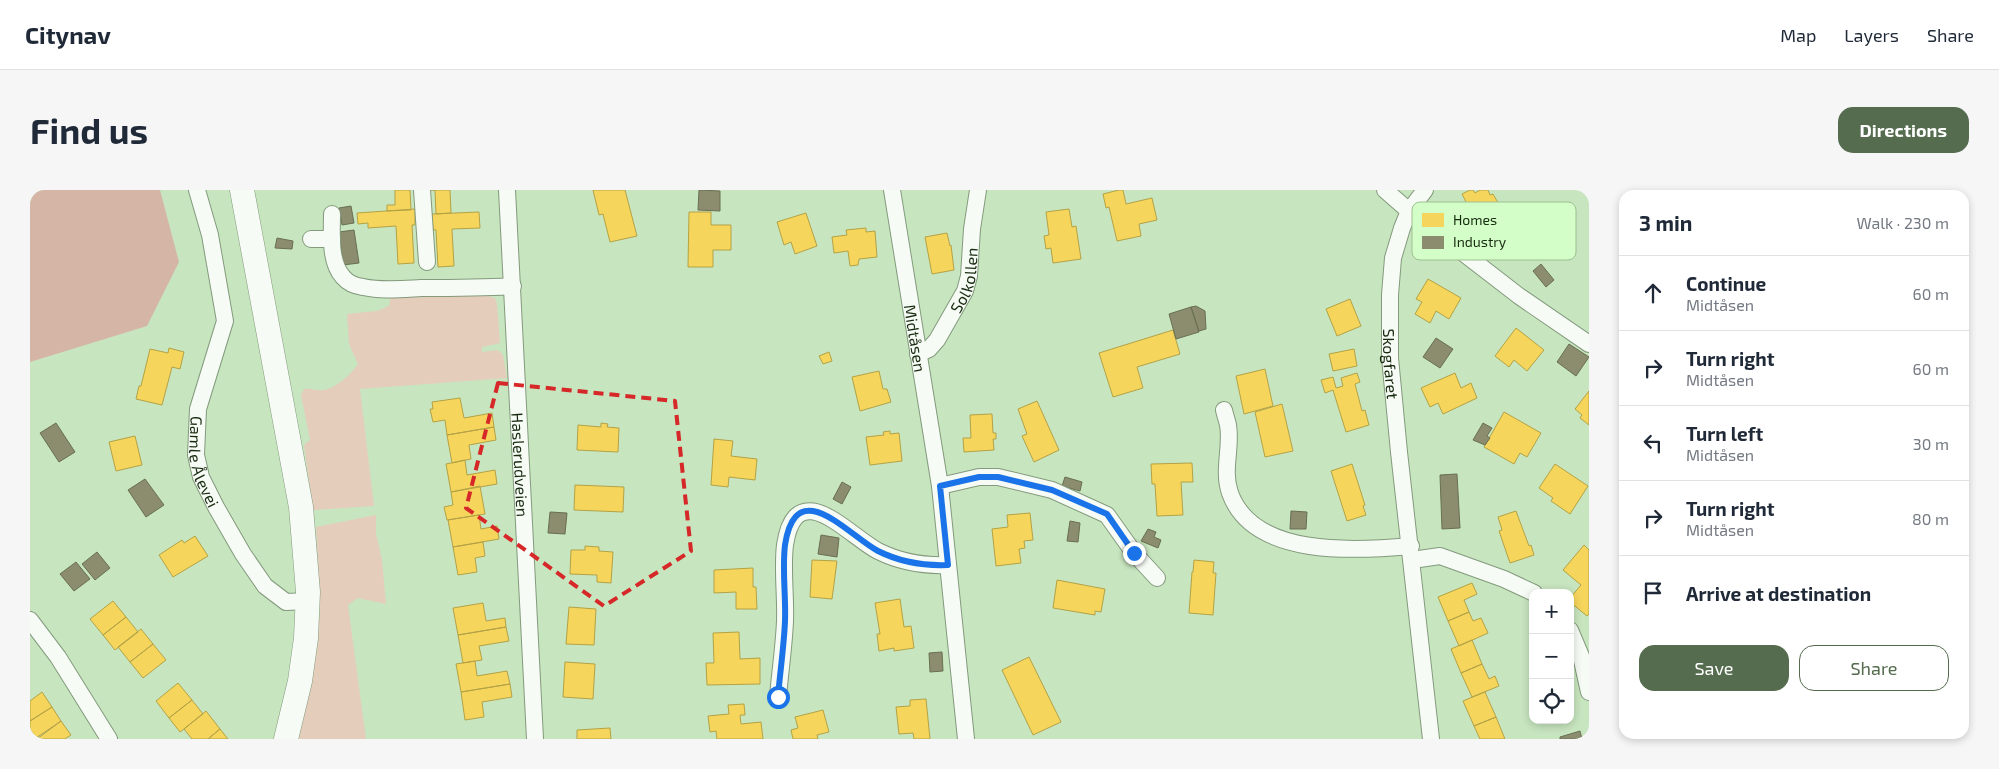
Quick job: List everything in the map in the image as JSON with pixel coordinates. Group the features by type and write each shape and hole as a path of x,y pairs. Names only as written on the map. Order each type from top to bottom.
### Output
{"main road":[{"path":"242,190 301,507 308,601 306,638 300,681 286,739"}],"street":[{"name":"Gamle Ålevei","path":"197,190 210,235 225,321 198,409 196,455 201,478 243,554 266,586 286,602 308,601"},
{"path":"422,190 427,262"},
{"name":"Haslerudveien","path":"506,190 513,286 535,739"},
{"name":"Midtåsen","path":"892,190 940,486 966,739"},
{"name":"Solkollen","path":"918,354 929,349 937,340 964,291 970,276 972,229 978,190"},
{"path":"1385,190 1412,213"},
{"name":"Skogfaret","path":"1416,202 1425,190"},
{"name":"Skogfaret","path":"1412,207 1393,258 1390,295 1390,358 1416,617 1431,739"},
{"path":"332,214 332,239 336,266 349,283 363,287 387,289 513,286"},
{"path":"311,239 332,239"},
{"path":"1472,260 1519,296 1589,344"},
{"path":"1224,410 1228,426 1227,478 1230,493 1247,521 1261,531 1277,538 1320,547 1440,556 1504,578 1529,590"},
{"path":"940,486 979,477 998,477 1052,490 1107,514 1134,553 1157,578"},
{"path":"778,697 785,622 785,545 791,525 800,514 812,510 826,514 876,550 895,558 913,564 948,565"},
{"path":"30,620 58,657 110,739"},
{"path":"1572,634 1581,656 1589,692"}],"highlighted area":[{"path":"498,383 675,401 691,551 604,606 466,508"}],"shaded area":[{"path":"30,190 160,190 179,262 147,326 30,362"},
{"path":"478,293 495,298 500,343 482,347 482,352 498,350 503,355 507,378 360,389 374,506 313,510 304,445 310,440 301,395 304,389 324,390 334,386 358,364 349,344 347,314 377,311 389,306 391,295"},
{"path":"376,515 376,534 382,560 386,604 358,598 348,605 366,739 297,739 310,686 320,613 316,527"}],"building: Homes":[{"path":"395,190 410,190 411,210 387,211 387,205 395,205"},
{"path":"435,190 450,190 451,213 436,214"},
{"path":"593,190 625,190 637,236 610,242 603,214 599,215"},
{"path":"1123,190 1126,204 1152,198 1157,220 1139,224 1141,236 1117,241 1109,207 1106,208 1103,194"},
{"path":"1470,190 1473,190 1475,193 1480,190 1488,190 1490,195 1493,194 1498,202 1466,202 1462,194"},
{"path":"415,209 415,225 412,225 414,263 398,264 396,226 368,228 368,223 358,224 357,213"},
{"path":"1069,209 1072,227 1076,226 1081,259 1053,263 1051,248 1046,249 1044,236 1049,235 1046,212"},
{"path":"479,212 480,228 452,229 454,266 438,267 436,230 433,230 432,214"},
{"path":"689,212 711,212 711,225 731,225 731,250 713,250 713,267 688,267"},
{"path":"806,213 817,246 795,254 791,242 784,245 777,222"},
{"path":"866,228 866,232 875,231 877,257 859,259 858,265 850,266 848,251 834,253 832,237 847,235 846,230"},
{"path":"947,233 951,245 954,270 932,274 925,237"},
{"path":"1428,279 1461,298 1449,319 1436,311 1430,323 1415,314 1422,302 1416,299"},
{"path":"1350,299 1361,326 1337,336 1326,309"},
{"path":"1516,328 1544,350 1527,371 1514,360 1509,367 1495,356"},
{"path":"1173,330 1180,354 1137,367 1143,388 1113,397 1099,353"},
{"path":"169,348 184,352 180,369 172,367 162,405 136,399 150,349 168,353"},
{"path":"1354,349 1357,366 1333,371 1329,354"},
{"path":"829,352 832,361 823,364 819,356"},
{"path":"1265,369 1273,406 1244,414 1236,376"},
{"path":"879,371 883,389 887,389 891,402 860,411 852,377"},
{"path":"1357,373 1360,382 1355,384 1362,411 1365,410 1369,425 1346,432 1333,390 1325,393 1321,380 1333,377 1336,388 1343,386 1341,378"},
{"path":"1455,373 1461,388 1471,383 1477,398 1443,414 1438,403 1430,407 1421,388"},
{"path":"1589,391 1589,425 1580,418 1582,415 1575,409"},
{"path":"460,398 464,418 492,413 494,427 447,435 445,420 433,422 430,409 433,409 432,402"},
{"path":"1037,401 1059,450 1034,462 1022,436 1027,434 1018,409"},
{"path":"1282,404 1293,451 1265,457 1255,412"},
{"path":"1504,412 1541,433 1527,457 1520,453 1514,464 1484,447"},
{"path":"992,414 993,433 996,433 996,439 993,439 994,450 964,452 963,438 971,438 970,415"},
{"path":"601,423 608,424 607,427 619,428 618,452 577,450 578,425 601,427"},
{"path":"494,427 496,440 469,445 471,459 452,463 447,435"},
{"path":"890,431 890,434 899,433 902,461 870,465 866,437 884,435 883,432"},
{"path":"135,436 142,465 116,471 109,442"},
{"path":"714,439 733,441 731,456 757,459 755,480 729,477 728,487 711,485"},
{"path":"465,460 467,475 495,470 497,484 451,492 446,464"},
{"path":"1192,463 1193,482 1181,482 1183,515 1157,516 1155,484 1152,484 1151,464"},
{"path":"1352,464 1365,505 1363,506 1366,515 1347,521 1331,471"},
{"path":"1555,464 1588,486 1570,514 1551,501 1553,498 1539,488"},
{"path":"575,485 624,487 623,512 574,510"},
{"path":"480,486 485,514 447,520 444,507 453,505 451,492"},
{"path":"1516,511 1534,555 1510,563 1499,531 1502,530 1498,517"},
{"path":"1030,513 1033,540 1024,541 1025,548 1019,549 1021,563 996,566 992,529 1008,527 1007,515"},
{"path":"479,515 481,529 497,526 499,539 453,547 448,520"},
{"path":"195,536 208,556 173,577 159,555 182,540 184,543"},
{"path":"483,542 485,556 475,558 477,572 458,575 453,547"},
{"path":"1584,545 1589,550 1589,614 1587,616 1574,605 1574,593 1581,585 1563,570"},
{"path":"585,546 599,547 599,551 613,552 611,583 597,582 597,575 570,574 571,550 585,550"},
{"path":"812,560 837,561 832,599 810,597"},
{"path":"1194,560 1214,562 1213,573 1216,573 1213,615 1189,613"},
{"path":"753,568 753,587 756,587 757,609 736,609 736,592 714,593 714,570"},
{"path":"1057,580 1105,589 1101,612 1095,611 1095,615 1053,608"},
{"path":"1472,583 1477,594 1464,600 1469,612 1448,621 1438,597"},
{"path":"900,599 904,627 911,626 914,648 894,651 894,648 879,651 877,634 880,634 875,603"},
{"path":"113,601 126,617 103,635 90,619"},
{"path":"483,603 486,621 505,618 506,627 458,635 453,608"},
{"path":"569,607 596,609 594,645 566,644"},
{"path":"1469,612 1473,621 1481,618 1488,633 1459,646 1448,621"},
{"path":"126,617 138,632 115,650 103,635"},
{"path":"506,627 509,641 479,646 482,660 463,663 458,635"},
{"path":"141,629 153,644 130,662 118,647"},
{"path":"739,632 740,659 760,658 760,684 707,685 706,663 714,663 713,633"},
{"path":"1472,640 1482,664 1461,673 1451,649"},
{"path":"153,644 166,660 143,678 130,662"},
{"path":"1029,657 1061,722 1033,735 1002,670"},
{"path":"475,661 477,676 507,671 510,684 461,692 456,664"},
{"path":"565,662 595,664 593,699 563,697"},
{"path":"1482,664 1489,679 1495,676 1499,686 1472,697 1461,673"},
{"path":"178,683 192,700 169,718 156,701"},
{"path":"510,684 512,697 482,702 484,717 465,720 461,692"},
{"path":"42,692 52,707 30,721 30,701"},
{"path":"1485,692 1496,717 1474,726 1463,701"},
{"path":"926,699 930,739 914,739 913,733 899,734 896,707 910,706 910,700"},
{"path":"192,700 203,714 180,732 169,718"},
{"path":"744,704 745,715 740,715 741,724 761,722 763,739 717,739 716,731 710,732 708,716 729,714 728,705"},
{"path":"52,707 61,721 36,738 30,729 30,721"},
{"path":"823,710 829,732 817,735 818,739 793,739 791,730 798,728 795,717"},
{"path":"206,711 220,729 208,739 192,739 184,729"},
{"path":"1496,717 1505,739 1480,739 1474,726"},
{"path":"61,721 71,735 65,739 37,739"},
{"path":"610,728 611,739 577,739 577,730"},
{"path":"220,729 228,739 208,739"}],"building: Industry":[{"path":"699,190 720,191 720,211 698,210"},
{"path":"351,206 354,223 342,225 339,208"},
{"path":"354,230 359,263 343,265 339,232"},
{"path":"277,238 293,241 292,249 275,248"},
{"path":"1541,264 1554,280 1546,287 1533,271"},
{"path":"1196,306 1205,311 1206,329 1199,331 1191,307"},
{"path":"1191,307 1199,332 1176,339 1169,314"},
{"path":"1436,338 1453,349 1440,368 1423,357"},
{"path":"1569,344 1589,357 1576,376 1557,362"},
{"path":"56,423 75,452 59,462 40,433"},
{"path":"1483,423 1492,428 1487,436 1490,438 1485,445 1473,440"},
{"path":"1457,474 1460,528 1442,529 1440,475"},
{"path":"1065,477 1082,482 1080,491 1062,486"},
{"path":"145,479 164,505 146,517 128,490"},
{"path":"842,482 851,487 842,504 833,499"},
{"path":"1291,511 1307,512 1306,529 1290,529"},
{"path":"550,512 567,513 565,534 548,533"},
{"path":"1070,521 1080,523 1078,542 1067,541"},
{"path":"1148,529 1156,532 1154,537 1161,540 1158,548 1141,541"},
{"path":"821,535 839,538 837,557 818,554"},
{"path":"97,552 110,568 95,580 82,564"},
{"path":"76,562 90,579 74,591 60,574"},
{"path":"942,652 943,671 930,672 929,653"},
{"path":"1580,731 1582,739 1560,739 1560,737"}],"route":[{"path":"778,697 785,622 785,545 791,525 800,514 812,510 826,514 876,550 895,558 913,564 948,565 940,486 979,477 998,477 1022,481 1052,490 1107,514 1134,553"}]}
